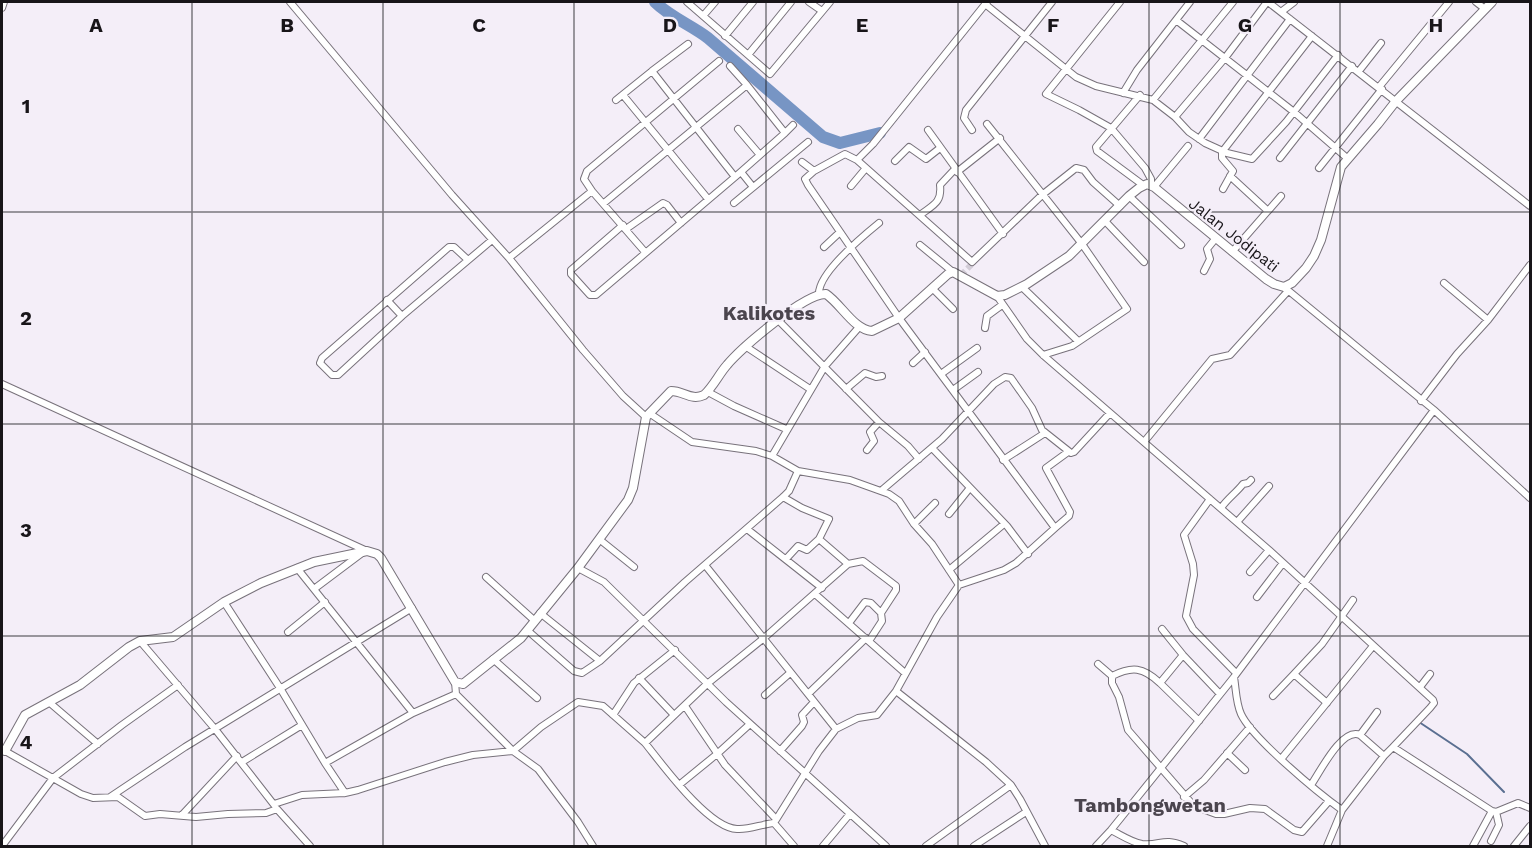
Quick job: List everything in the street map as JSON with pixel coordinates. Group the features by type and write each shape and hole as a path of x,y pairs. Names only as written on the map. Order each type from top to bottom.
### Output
{"street":[{"path":"2,8 4,2"},
{"path":"291,2 623,396 648,415 692,442 756,451 772,456 798,471 837,477 882,490 899,501 914,524 932,544 959,585"},
{"path":"687,2 747,56 772,74 830,2"},
{"path":"703,16 714,2"},
{"path":"725,36 753,2"},
{"path":"747,56 791,2"},
{"path":"809,2 822,11"},
{"path":"972,130 965,120 966,110 1052,2"},
{"path":"1120,2 1047,92 1047,96 1111,128 1145,168 1151,179 1149,186"},
{"path":"1154,100 1233,2"},
{"path":"1175,117 1225,58 1267,2 1359,71 1530,206"},
{"path":"1281,12 1294,2"},
{"path":"1319,168 1449,2"},
{"path":"1476,2 1485,9"},
{"name":"Jalan Jodipati","path":"1149,186 1274,284 1286,289 1314,256 1321,240 1341,167 1347,158 1396,101 1492,2"},
{"path":"857,160 873,144 986,3 1065,70 1088,83 1154,100 1199,139 1222,152 1254,159 1338,55"},
{"path":"1123,93 1186,3"},
{"path":"1199,139 1290,19"},
{"path":"1176,20 1308,123 1347,158"},
{"path":"1223,189 1233,171 1222,158 1222,152 1312,36"},
{"path":"1359,71 1381,43"},
{"path":"615,100 688,44"},
{"path":"645,252 592,191 584,178 585,174 719,61"},
{"path":"730,66 785,133"},
{"path":"1280,158 1352,66"},
{"path":"652,71 735,177"},
{"path":"604,203 747,85"},
{"path":"623,95 708,199"},
{"path":"1140,95 1098,144 1097,151 1149,186"},
{"path":"987,124 1082,244 1127,309 1068,347 1043,355"},
{"path":"681,223 667,205 663,204 624,227 571,270 571,274 589,294 594,295 681,223 741,172 793,125"},
{"path":"738,129 760,155"},
{"path":"928,130 1003,234"},
{"path":"920,215 939,201 940,185 1000,138"},
{"path":"734,203 807,142"},
{"path":"996,296 1005,295 1022,287 1054,267 1082,244 1129,196 1149,186 1188,146"},
{"path":"895,161 909,147 926,159 940,148"},
{"path":"1055,528 899,318 805,182 806,176 845,154 857,160 972,262 1042,195 1078,167 1084,170 1093,182 1120,206"},
{"path":"802,162 814,171"},
{"path":"851,186 866,168"},
{"path":"741,172 753,186"},
{"path":"1230,176 1268,211"},
{"path":"509,258 592,191"},
{"path":"1129,196 1181,244"},
{"path":"1232,252 1281,196"},
{"path":"1105,221 1144,262"},
{"path":"819,294 822,281 879,223"},
{"path":"824,247 840,232"},
{"path":"1204,271 1210,259 1208,248 1216,238"},
{"path":"468,260 456,249 449,247 322,358 320,363 332,375 338,375 402,316 492,240"},
{"path":"920,245 952,272 996,296 1027,339 1043,355 1269,549 1433,700 1433,704 1384,756 1342,810 1327,846"},
{"path":"1421,401 1456,354 1528,273 1530,265"},
{"path":"455,682 463,684 515,644 578,568 632,494 648,415 671,391 677,391 693,398 701,397 708,392 726,366 745,346 806,300 819,294 831,297 860,326 872,331 899,318 952,272"},
{"path":"1444,283 1488,320"},
{"path":"1022,287 1078,341"},
{"path":"932,288 953,309"},
{"path":"1144,442 1212,359 1230,355 1286,289 1434,410 1530,498"},
{"path":"387,300 402,316"},
{"path":"985,328 987,316 1002,305"},
{"path":"778,320 919,459"},
{"path":"772,456 825,366 860,326"},
{"path":"745,346 810,389"},
{"path":"941,374 977,348"},
{"path":"913,363 925,352"},
{"path":"953,390 978,372"},
{"path":"846,389 866,373 876,377 882,376"},
{"path":"882,490 932,448 994,384 1005,377 1009,377 1032,408 1045,433 1068,452"},
{"path":"2,384 365,552 377,554 455,682 456,694 513,751 538,770 578,822 593,846"},
{"path":"708,392 786,429"},
{"path":"1096,846 1235,675 1338,541 1367,498 1434,410"},
{"path":"365,552 327,558 297,568 224,602 173,637 140,641 129,647 99,671 50,703 25,715 3,751 89,798 122,799 143,815 196,817 228,813 266,813 302,795 345,793 456,759 513,751 578,702 603,706 645,743 679,785 712,816 730,827 737,829 775,821 819,751 836,729 858,718 877,715 896,691 937,617 959,585 1004,570 1028,554 1067,518 1070,512 1046,468 1068,452 1074,452 1110,412"},
{"path":"867,450 874,441 870,432 879,422"},
{"path":"1003,460 1045,433"},
{"path":"932,448 1004,524 1028,554"},
{"path":"527,630 574,671 582,673 600,661 783,497 789,491 798,471"},
{"path":"1221,508 1231,494 1235,494 1243,484 1251,480"},
{"path":"1237,522 1269,486"},
{"path":"949,514 969,489"},
{"path":"783,497 830,519 819,538 809,549 796,547 786,560"},
{"path":"1210,500 1184,535 1194,575 1186,619 1235,675 1240,712 1250,726 1311,785 1342,810"},
{"path":"914,524 934,503"},
{"path":"949,570 1004,524"},
{"path":"747,529 822,588"},
{"path":"819,538 848,564"},
{"path":"599,539 634,567"},
{"path":"1250,572 1269,549"},
{"path":"314,589 365,552"},
{"path":"645,743 707,684 764,638 848,564 863,561 896,586 896,590 881,613"},
{"path":"1257,597 1283,563"},
{"path":"705,565 836,729"},
{"path":"297,568 413,713"},
{"path":"578,568 604,582 707,684 849,815 886,846"},
{"path":"486,577 535,621"},
{"path":"815,594 905,673"},
{"path":"1273,696 1322,644 1353,600"},
{"path":"224,602 345,793"},
{"path":"288,632 324,602"},
{"path":"808,694 867,640 882,621 881,613 871,603 865,602 849,623"},
{"path":"110,797 280,688 412,608"},
{"path":"540,613 600,661"},
{"path":"1162,629 1220,694"},
{"path":"140,641 242,762 275,807 310,846"},
{"path":"1282,758 1373,646"},
{"path":"613,715 622,699 639,678 675,650"},
{"path":"1160,683 1183,655"},
{"path":"493,659 537,698"},
{"path":"1098,664 1112,676 1112,683 1119,697 1128,730 1194,806 1216,814 1250,808 1265,809 1294,830 1302,832 1329,801"},
{"path":"1112,676 1128,669 1144,671 1160,683 1199,721"},
{"path":"765,695 790,673"},
{"path":"1293,674 1327,703"},
{"path":"1420,687 1430,674"},
{"path":"639,678 674,715"},
{"path":"2,846 53,778 122,724 178,685"},
{"path":"896,691 986,762 1011,785 1045,846"},
{"path":"325,763 413,713 456,694"},
{"path":"780,751 802,726 804,722 801,715 814,702"},
{"path":"50,703 98,744"},
{"path":"685,706 731,772 794,846"},
{"path":"1360,735 1377,712"},
{"path":"679,785 750,724"},
{"path":"242,762 302,725"},
{"path":"1184,797 1204,780 1250,726"},
{"path":"1311,785 1344,738 1352,733 1360,735 1384,756"},
{"path":"1394,747 1494,812 1499,825 1491,842"},
{"path":"1227,753 1245,770"},
{"path":"182,815 237,756"},
{"path":"926,846 1011,785"},
{"path":"1473,846 1494,812 1515,803 1530,808"},
{"path":"974,846 1026,812"},
{"path":"823,846 849,815"},
{"path":"1514,846 1530,826"},
{"path":"1111,830 1140,844 1168,841 1184,846"}],"waterway":[{"path":"655,2 708,38 823,137 840,143 880,133"},
{"path":"1419,722 1467,754 1504,792"}],"tunnel":[{"path":"961,275 974,262"}],"district":[{"name":"Kalikotes","path":"769,313"},
{"name":"Tambongwetan","path":"1150,805"}]}
